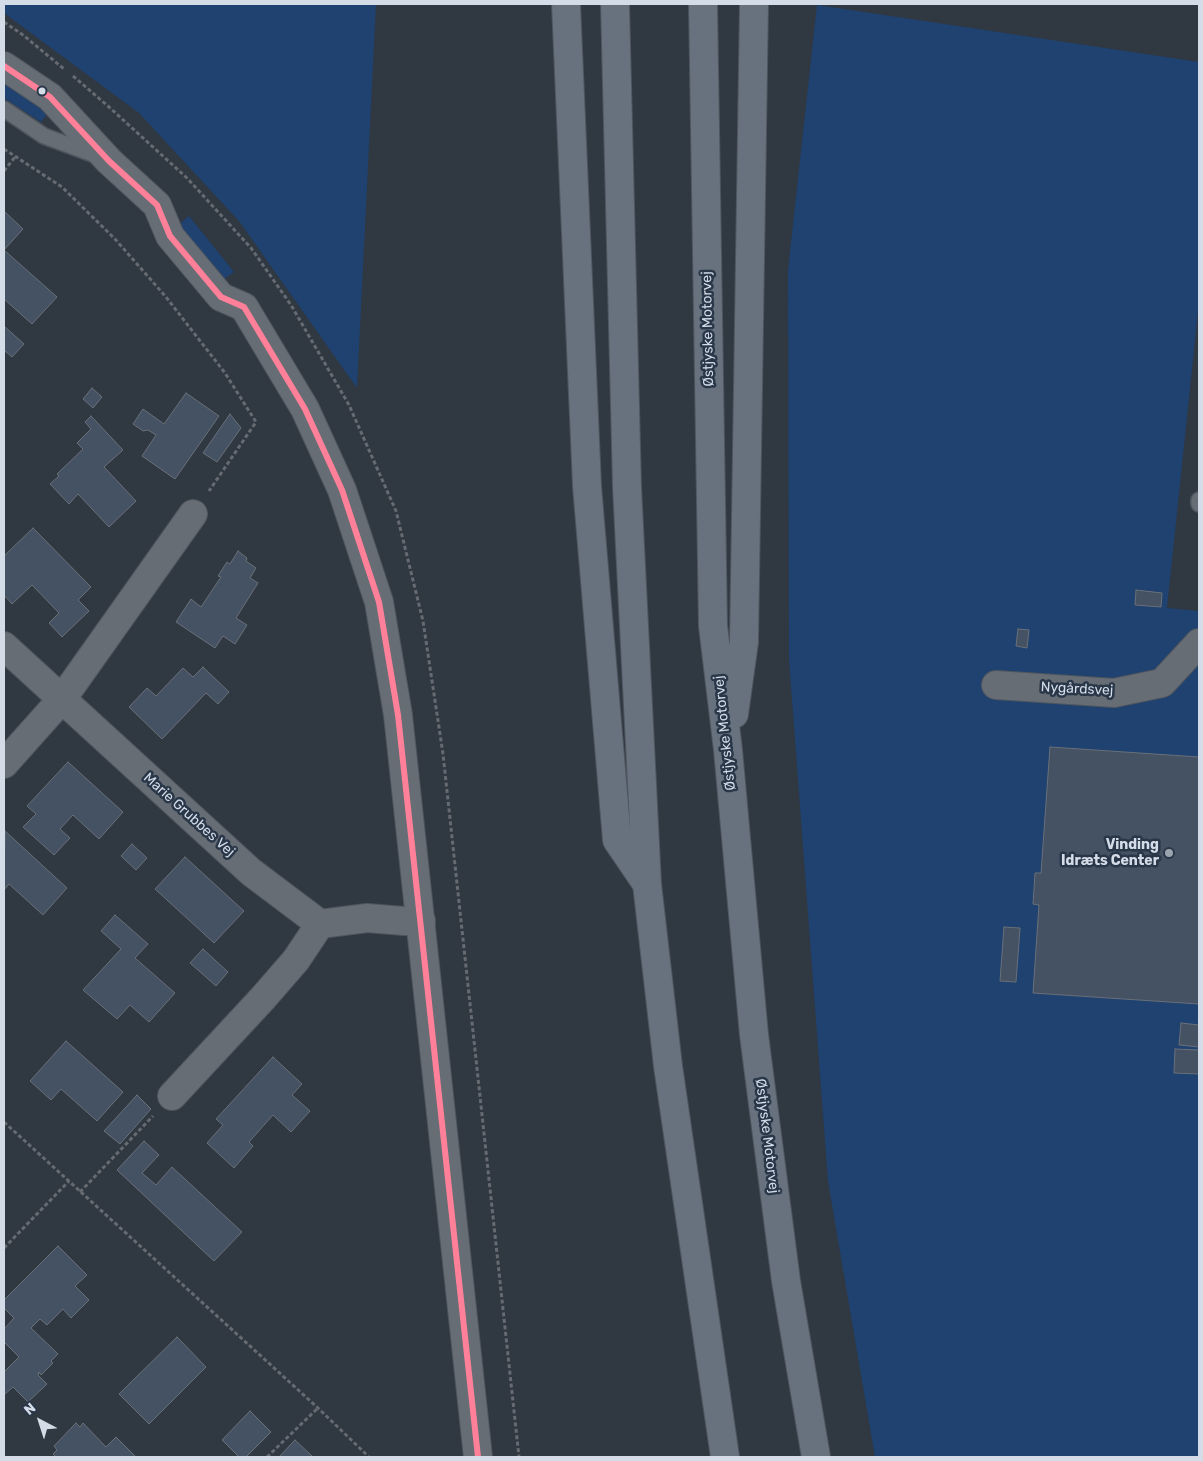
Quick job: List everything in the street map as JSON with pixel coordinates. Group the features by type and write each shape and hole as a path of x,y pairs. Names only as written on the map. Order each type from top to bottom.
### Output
{"highway":[{"path":"566,4 587,486 617,840 647,884"},
{"path":"615,4 627,487 647,884 668,1066 725,1457"},
{"name":"Østjyske Motorvej","path":"703,4 713,626 728,750 754,1035 786,1281 816,1457"},
{"path":"728,750 744,642 754,4"}],"street":[{"path":"4,66 50,97 109,161 157,205 170,236 221,297 244,307 305,409 342,490 379,602 398,715 478,1457"},
{"path":"4,764 62,699 193,514"},
{"name":"Nygårdsvej","path":"996,685 1114,693 1162,683 1199,643"},
{"name":"Marie Grubbes Vej","path":"4,646 251,872 320,924"},
{"path":"172,1096 269,992 296,960 320,924 367,918 404,921 421,920"}],"lane":[{"path":"4,109 44,136 109,161"}],"path":[{"path":"4,149 62,187 115,239 178,312 225,374 256,422 193,514"},
{"path":"4,171 15,157"},
{"path":"80,1192 172,1096"},
{"path":"4,1122 318,1408 368,1457"},
{"path":"4,1248 69,1181"},
{"path":"267,1457 318,1408"}],"shaded area":[{"path":"4,4 376,4 357,388 239,221 139,113 4,13"},
{"path":"817,5 1199,62 1199,302 1167,608 1199,611 1199,1457 875,1457 828,1181 789,659 788,270"},
{"path":"4,80 50,110 41,122 4,98"},
{"path":"189,216 234,272 220,282 176,227"}],"building":[{"path":"4,211 23,229 4,250"},
{"path":"4,250 57,297 32,324 4,299"},
{"path":"4,326 24,344 12,357 5,351 4,353"},
{"path":"92,388 102,397 93,408 83,399"},
{"path":"186,393 219,416 175,479 142,456 156,435 148,430 143,431 133,424 143,409 164,424"},
{"path":"230,414 241,428 217,462 203,453"},
{"path":"91,416 123,450 104,467 136,501 109,527 78,494 69,504 50,484 59,476 57,474 83,449 77,443 91,429 85,422"},
{"path":"33,528 91,587 78,600 89,611 62,637 49,623 59,613 32,585 12,604 4,595 4,556"},
{"path":"238,551 247,558 246,561 256,568 250,578 258,583 236,618 247,625 235,644 223,636 215,648 176,622 191,599 201,607 221,577 218,576 227,562 230,564"},
{"path":"1136,590 1162,593 1161,607 1135,605"},
{"path":"1018,629 1029,630 1027,648 1016,646"},
{"path":"203,667 229,692 218,704 206,693 162,739 129,707 147,688 156,696 183,668 193,677"},
{"path":"1050,747 1199,757 1199,1004 1033,993 1039,905 1033,904 1035,873 1041,873"},
{"path":"68,762 123,812 99,839 73,815 60,829 70,838 54,855 23,827 36,814 27,806"},
{"path":"5,831 67,888 43,915 9,884 4,890"},
{"path":"132,844 147,858 136,870 121,856"},
{"path":"185,857 244,911 214,943 155,889"},
{"path":"115,915 148,944 135,958 175,993 149,1022 130,1005 117,1019 83,990 121,949 101,931"},
{"path":"1004,927 1020,928 1016,982 1000,981"},
{"path":"203,949 228,972 216,986 190,963"},
{"path":"1181,1023 1199,1025 1199,1047 1179,1045"},
{"path":"66,1041 123,1092 97,1121 61,1089 51,1100 30,1081"},
{"path":"1175,1049 1199,1050 1199,1074 1174,1073"},
{"path":"273,1057 302,1084 292,1095 310,1111 291,1132 273,1115 249,1142 253,1146 234,1168 207,1143 223,1125 216,1119"},
{"path":"137,1095 151,1109 120,1144 104,1131"},
{"path":"144,1141 159,1155 142,1173 156,1185 172,1167 242,1232 214,1261 117,1170"},
{"path":"58,1246 87,1275 75,1286 89,1300 71,1318 63,1309 47,1325 40,1319 31,1328 58,1354 51,1361 53,1363 41,1375 39,1372 38,1375 47,1384 28,1402 13,1387 4,1395 4,1370 19,1357 4,1342 4,1329 14,1318 4,1308 4,1300"},
{"path":"177,1337 206,1367 149,1424 119,1394"},
{"path":"250,1411 271,1432 246,1457 239,1457 222,1440"},
{"path":"76,1423 80,1427 83,1423 106,1447 116,1437 136,1457 56,1457 53,1454 57,1450 54,1446"},
{"path":"295,1440 313,1457 279,1457"}],"transit line":[{"path":"4,66 50,97 109,161 157,205 170,236 221,297 244,307 305,409 342,490 379,602 398,715 478,1457"}],"place":[{"name":"Vinding Idræts Center","path":"1169,853"}]}
